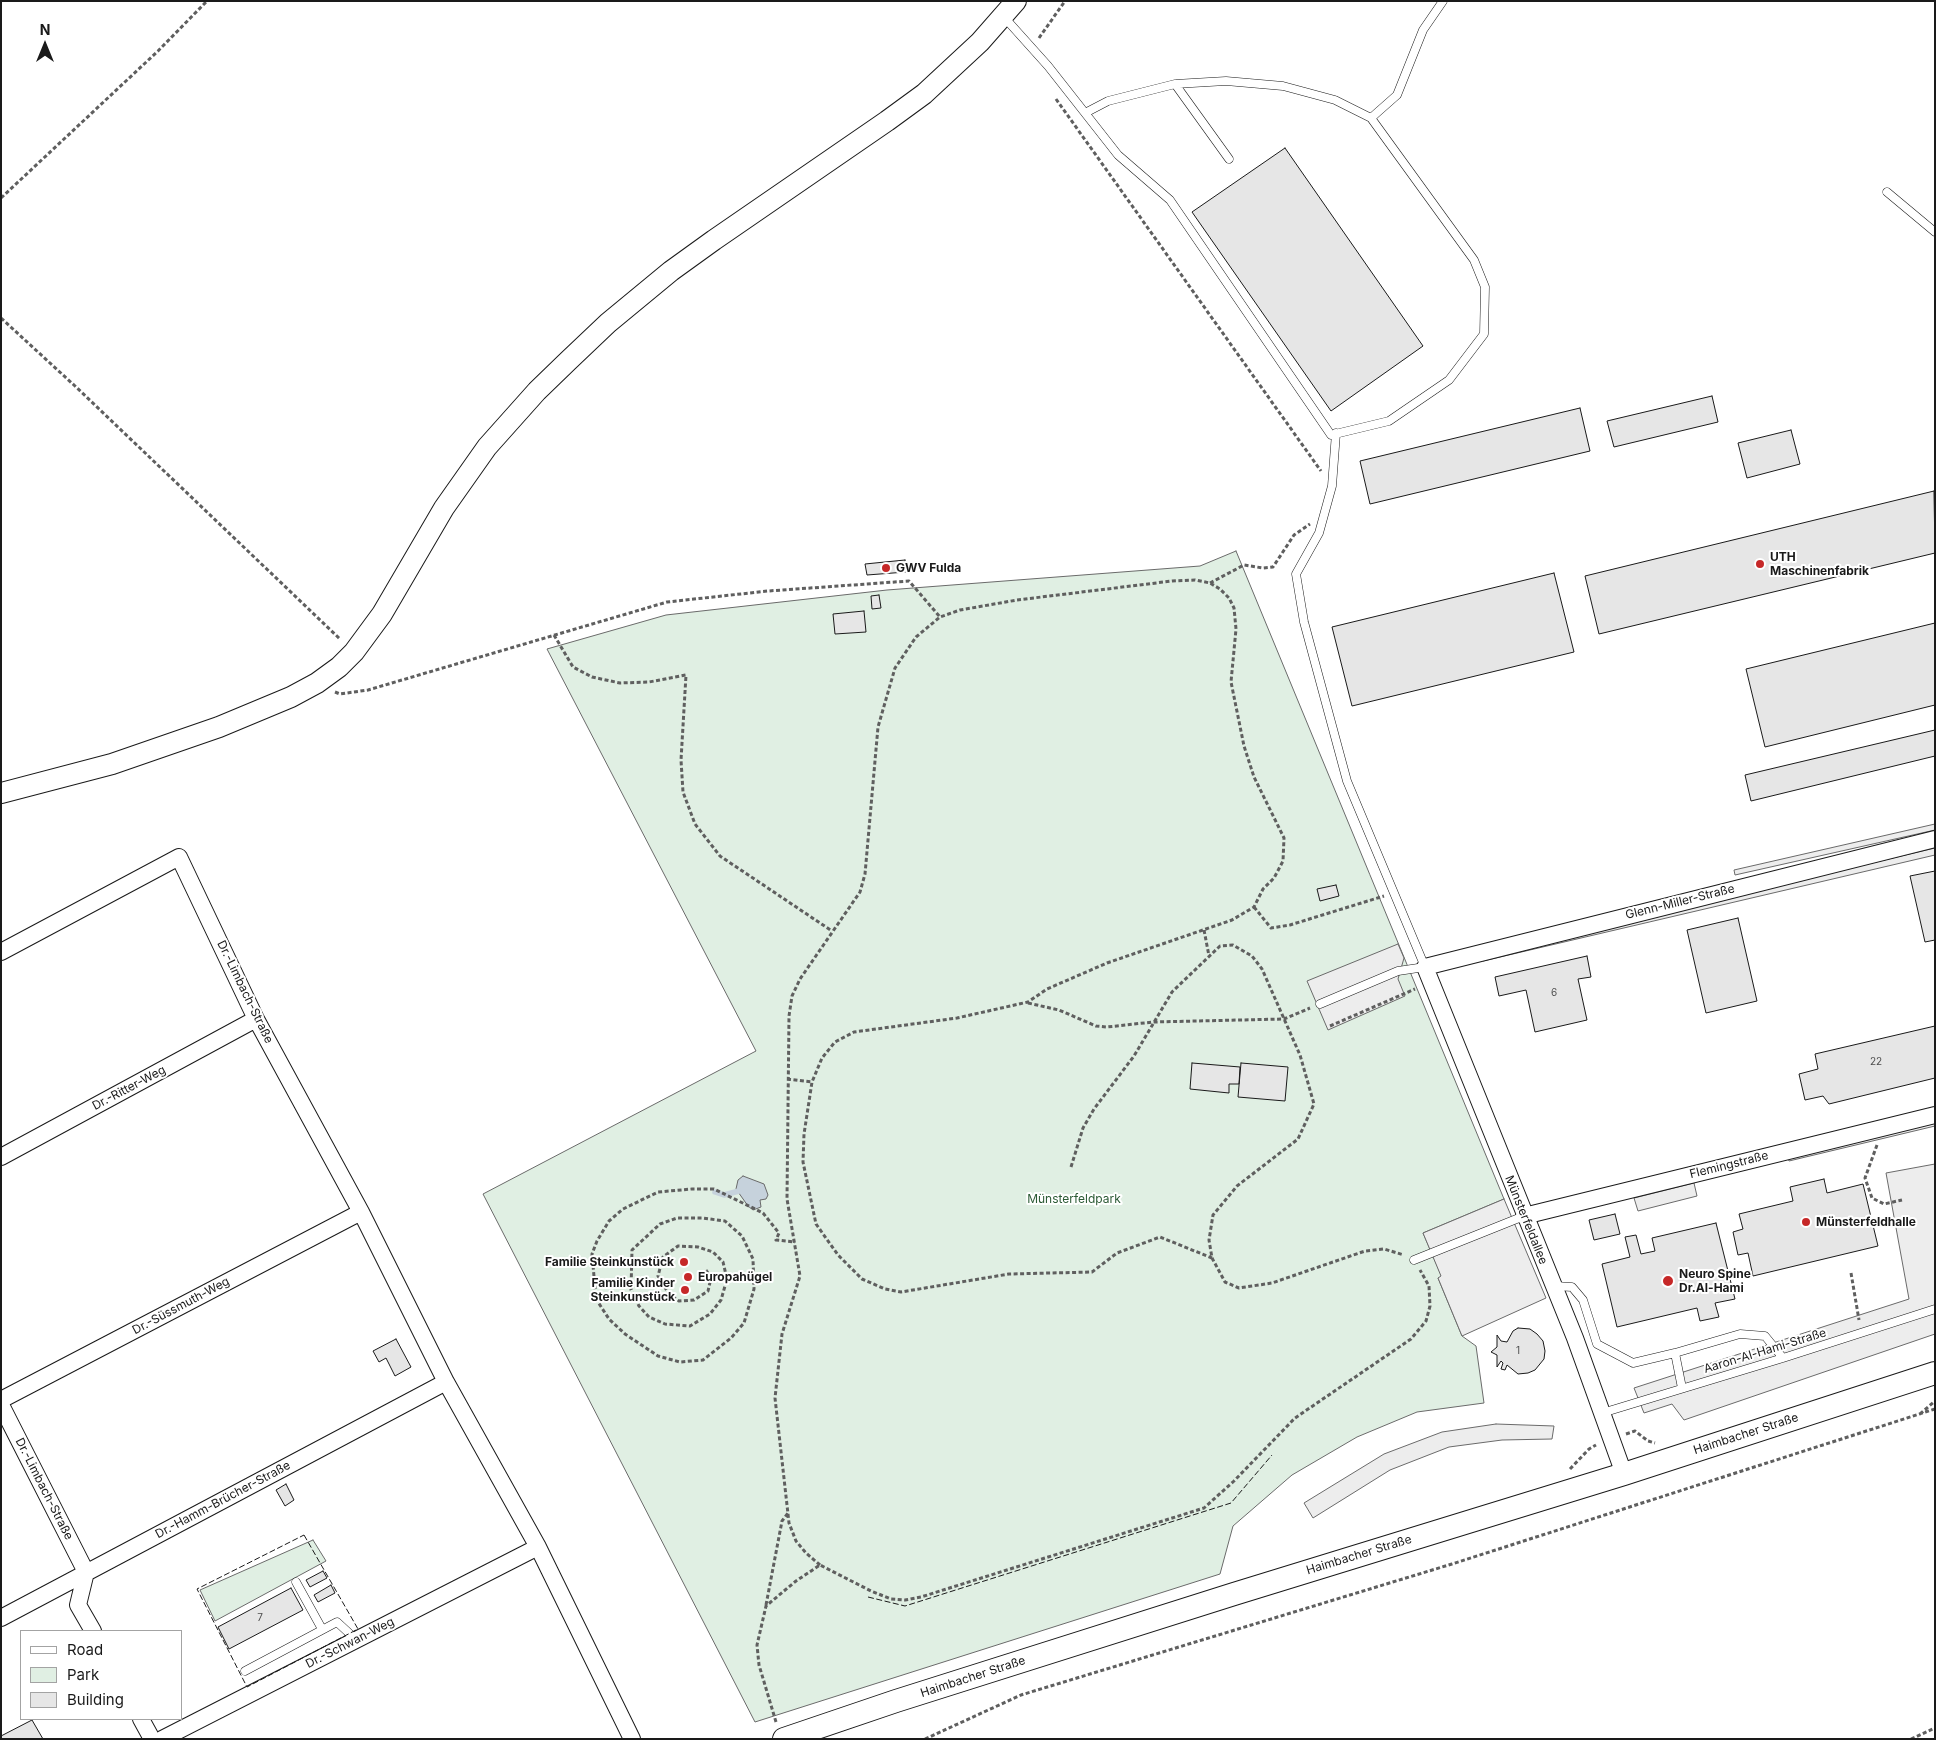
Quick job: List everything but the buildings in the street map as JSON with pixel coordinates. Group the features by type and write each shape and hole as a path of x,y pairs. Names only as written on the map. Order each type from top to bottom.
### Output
{"main road":[{"name":"Haimbacher Straße","path":"781,1732 896,1701 1234,1594 1624,1474 1935,1373"}],"street":[{"path":"1,793 112,764 186,739 275,704 317,683 339,667 354,652 382,614 444,508 465,477 500,432 568,361 621,312 671,271 924,94 954,68 1004,17 1016,1"},
{"name":"Glenn-Miller-Straße","path":"1425,967 1935,839"},
{"name":"Dr.-Limbach-Straße","path":"1,952 179,857 256,1019 361,1212 446,1382 538,1547 632,1739"},
{"name":"Münsterfeldallee","path":"1425,967 1524,1216 1554,1286 1624,1474"},
{"name":"Dr.-Ritter-Weg","path":"1,1157 256,1019"},
{"name":"Flemingstraße","path":"1524,1216 1935,1115"},
{"name":"Dr.-Süssmuth-Weg","path":"1,1400 361,1212"},
{"name":"Dr.-Hamm-Brücher-Straße","path":"1,1618 446,1382"},
{"name":"Dr.-Limbach-Straße","path":"1,1405 86,1572"},
{"name":"Dr.-Schwan-Weg","path":"162,1739 538,1547"},
{"path":"86,1572 78,1605 92,1630"},
{"path":"142,1720 152,1739"}],"lane":[{"path":"1371,118 1397,95 1423,30 1443,1"},
{"path":"1004,17 1032,48 1118,155 1170,200 1331,435 1389,422 1448,380 1484,334 1485,287 1474,260 1371,118 1334,100 1283,86 1226,81 1175,84 1108,101 1085,113"},
{"path":"1175,84 1229,159"},
{"path":"1886,192 1935,232"},
{"path":"1320,1004 1398,971 1425,967 1347,782 1304,622 1296,574 1319,533 1323,520 1332,486 1336,433"},
{"path":"1414,1260 1524,1216"},
{"path":"1554,1286 1572,1287 1583,1300 1597,1344 1633,1363 1675,1354 1740,1334 1764,1336 1783,1358"},
{"name":"Aaron-Al-Hami-Straße","path":"1602,1413 1935,1309"},
{"path":"1675,1354 1682,1388"},
{"path":"296,1582 322,1629"},
{"path":"245,1670 337,1622 350,1634 354,1641"}],"path":[{"path":"1,198 158,51 207,1"},
{"path":"1032,48 1065,1"},
{"path":"1054,97 1332,486"},
{"path":"1,318 354,652"},
{"path":"1210,583 1244,565 1263,568 1273,567 1294,535 1307,525 1323,520"},
{"path":"1071,1167 1083,1128 1094,1109 1134,1056 1152,1022 1172,992 1220,946 1233,945 1252,956 1262,969 1300,1055 1314,1104 1298,1139 1237,1186 1213,1215 1209,1240 1212,1258 1225,1282 1239,1288 1272,1283 1365,1252 1384,1249 1398,1253 1414,1260 1429,1286 1430,1306 1426,1321 1410,1339 1295,1418 1234,1481 1204,1508 922,1597 905,1600 891,1599 871,1591 820,1565 796,1541 789,1523 775,1398 782,1334 800,1276 787,1199 789,1016 792,996 800,980 860,892 865,874 878,728 895,668 916,637 940,617 960,610 1037,597 1172,581 1194,580 1210,583 1229,598 1234,608 1236,629 1231,682 1238,719 1254,777 1284,838 1283,861 1274,878 1263,889 1254,907 1232,920 1106,963 1047,989 1028,1002 957,1018 854,1032 835,1042 822,1058 812,1082 804,1134 804,1162 816,1224 838,1255 862,1279 885,1289 901,1292 1009,1274 1092,1272 1117,1253 1160,1237 1212,1258"},
{"path":"317,683 340,694 368,690 667,602 768,591 909,581 940,617"},
{"path":"554,635 573,667 592,677 620,683 649,682 686,675 682,727 683,792 695,824 720,856 832,932"},
{"path":"1254,907 1271,928 1290,925 1394,893"},
{"path":"1204,930 1210,957"},
{"path":"1330,1026 1414,989"},
{"path":"1028,1002 1059,1010 1096,1026 1107,1027 1152,1022 1284,1020 1320,1004"},
{"path":"787,1079 812,1082"},
{"path":"1878,1144 1866,1178 1872,1198 1884,1204 1902,1200"},
{"path":"706,1270 711,1278 708,1290 694,1300 679,1301 669,1294 658,1276 663,1256 678,1246 698,1247 713,1252 723,1262 727,1279 721,1300 710,1314 690,1326 665,1324 649,1317 639,1306 630,1290 632,1250 660,1224 676,1218 702,1218 725,1221 742,1236 753,1259 754,1289 744,1323 731,1338 702,1360 680,1362 658,1356 625,1334 609,1319 596,1299 592,1254 597,1241 609,1221 623,1209 658,1192 692,1189 714,1189 763,1213 779,1233 776,1240 795,1242"},
{"path":"1851,1273 1862,1333"},
{"path":"1919,1415 1935,1401"},
{"path":"925,1739 1021,1695 1452,1564 1935,1409"},
{"path":"1563,1473 1577,1463 1592,1447"},
{"path":"781,1732 759,1666 757,1645 782,1521 788,1513"},
{"path":"766,1606 796,1581 820,1565"},
{"path":"1911,1739 1935,1728"}],"green space":[{"name":"Münsterfeldpark","path":"1236,551 1504,1199 1423,1233 1442,1277 1438,1278 1462,1336 1476,1346 1484,1403 1417,1412 1357,1437 1292,1475 1233,1526 1220,1574 755,1722 483,1194 756,1051 547,649 666,615 887,590 1200,566"},
{"path":"313,1540 326,1561 215,1621 200,1590"}],"shaded area":[{"path":"1935,824 1935,830 1735,875 1734,870"},
{"path":"1935,848 1935,855 1483,961 1482,955"},
{"path":"1398,944 1404,958 1398,979 1405,996 1328,1030 1307,981"},
{"path":"1935,1120 1935,1126 1789,1161 1787,1155"},
{"path":"1935,1164 1935,1334 1684,1420 1672,1404 1644,1413 1634,1388 1909,1299 1886,1173"},
{"path":"743,1176 764,1184 768,1195 766,1199 760,1200 761,1207 753,1210 736,1189 738,1180"},
{"path":"1694,1183 1697,1196 1638,1211 1634,1198"},
{"path":"1504,1199 1546,1298 1462,1336 1438,1278 1441,1276 1423,1233"},
{"path":"1496,1424 1554,1426 1552,1439 1502,1440 1449,1447 1390,1470 1313,1518 1304,1503 1384,1454 1442,1432"}],"waterway":[{"path":"715,1192 724,1195 739,1191"}],"fence":[{"path":"868,1597 905,1606 1231,1503 1272,1455"},
{"path":"304,1535 358,1629 247,1687 197,1589 304,1535"}],"place":[{"name":"UTH Maschinenfabrik","path":"1760,564"},
{"name":"GWV Fulda","path":"886,568"},
{"name":"Münsterfeldhalle","path":"1806,1222"},
{"name":"Familie Steinkunstück","path":"684,1262"},
{"name":"Europahügel","path":"688,1277"},
{"name":"Neuro Spine Dr.Al-Hami","path":"1668,1281"},
{"name":"Familie Kinder Steinkunstück","path":"685,1290"}]}
